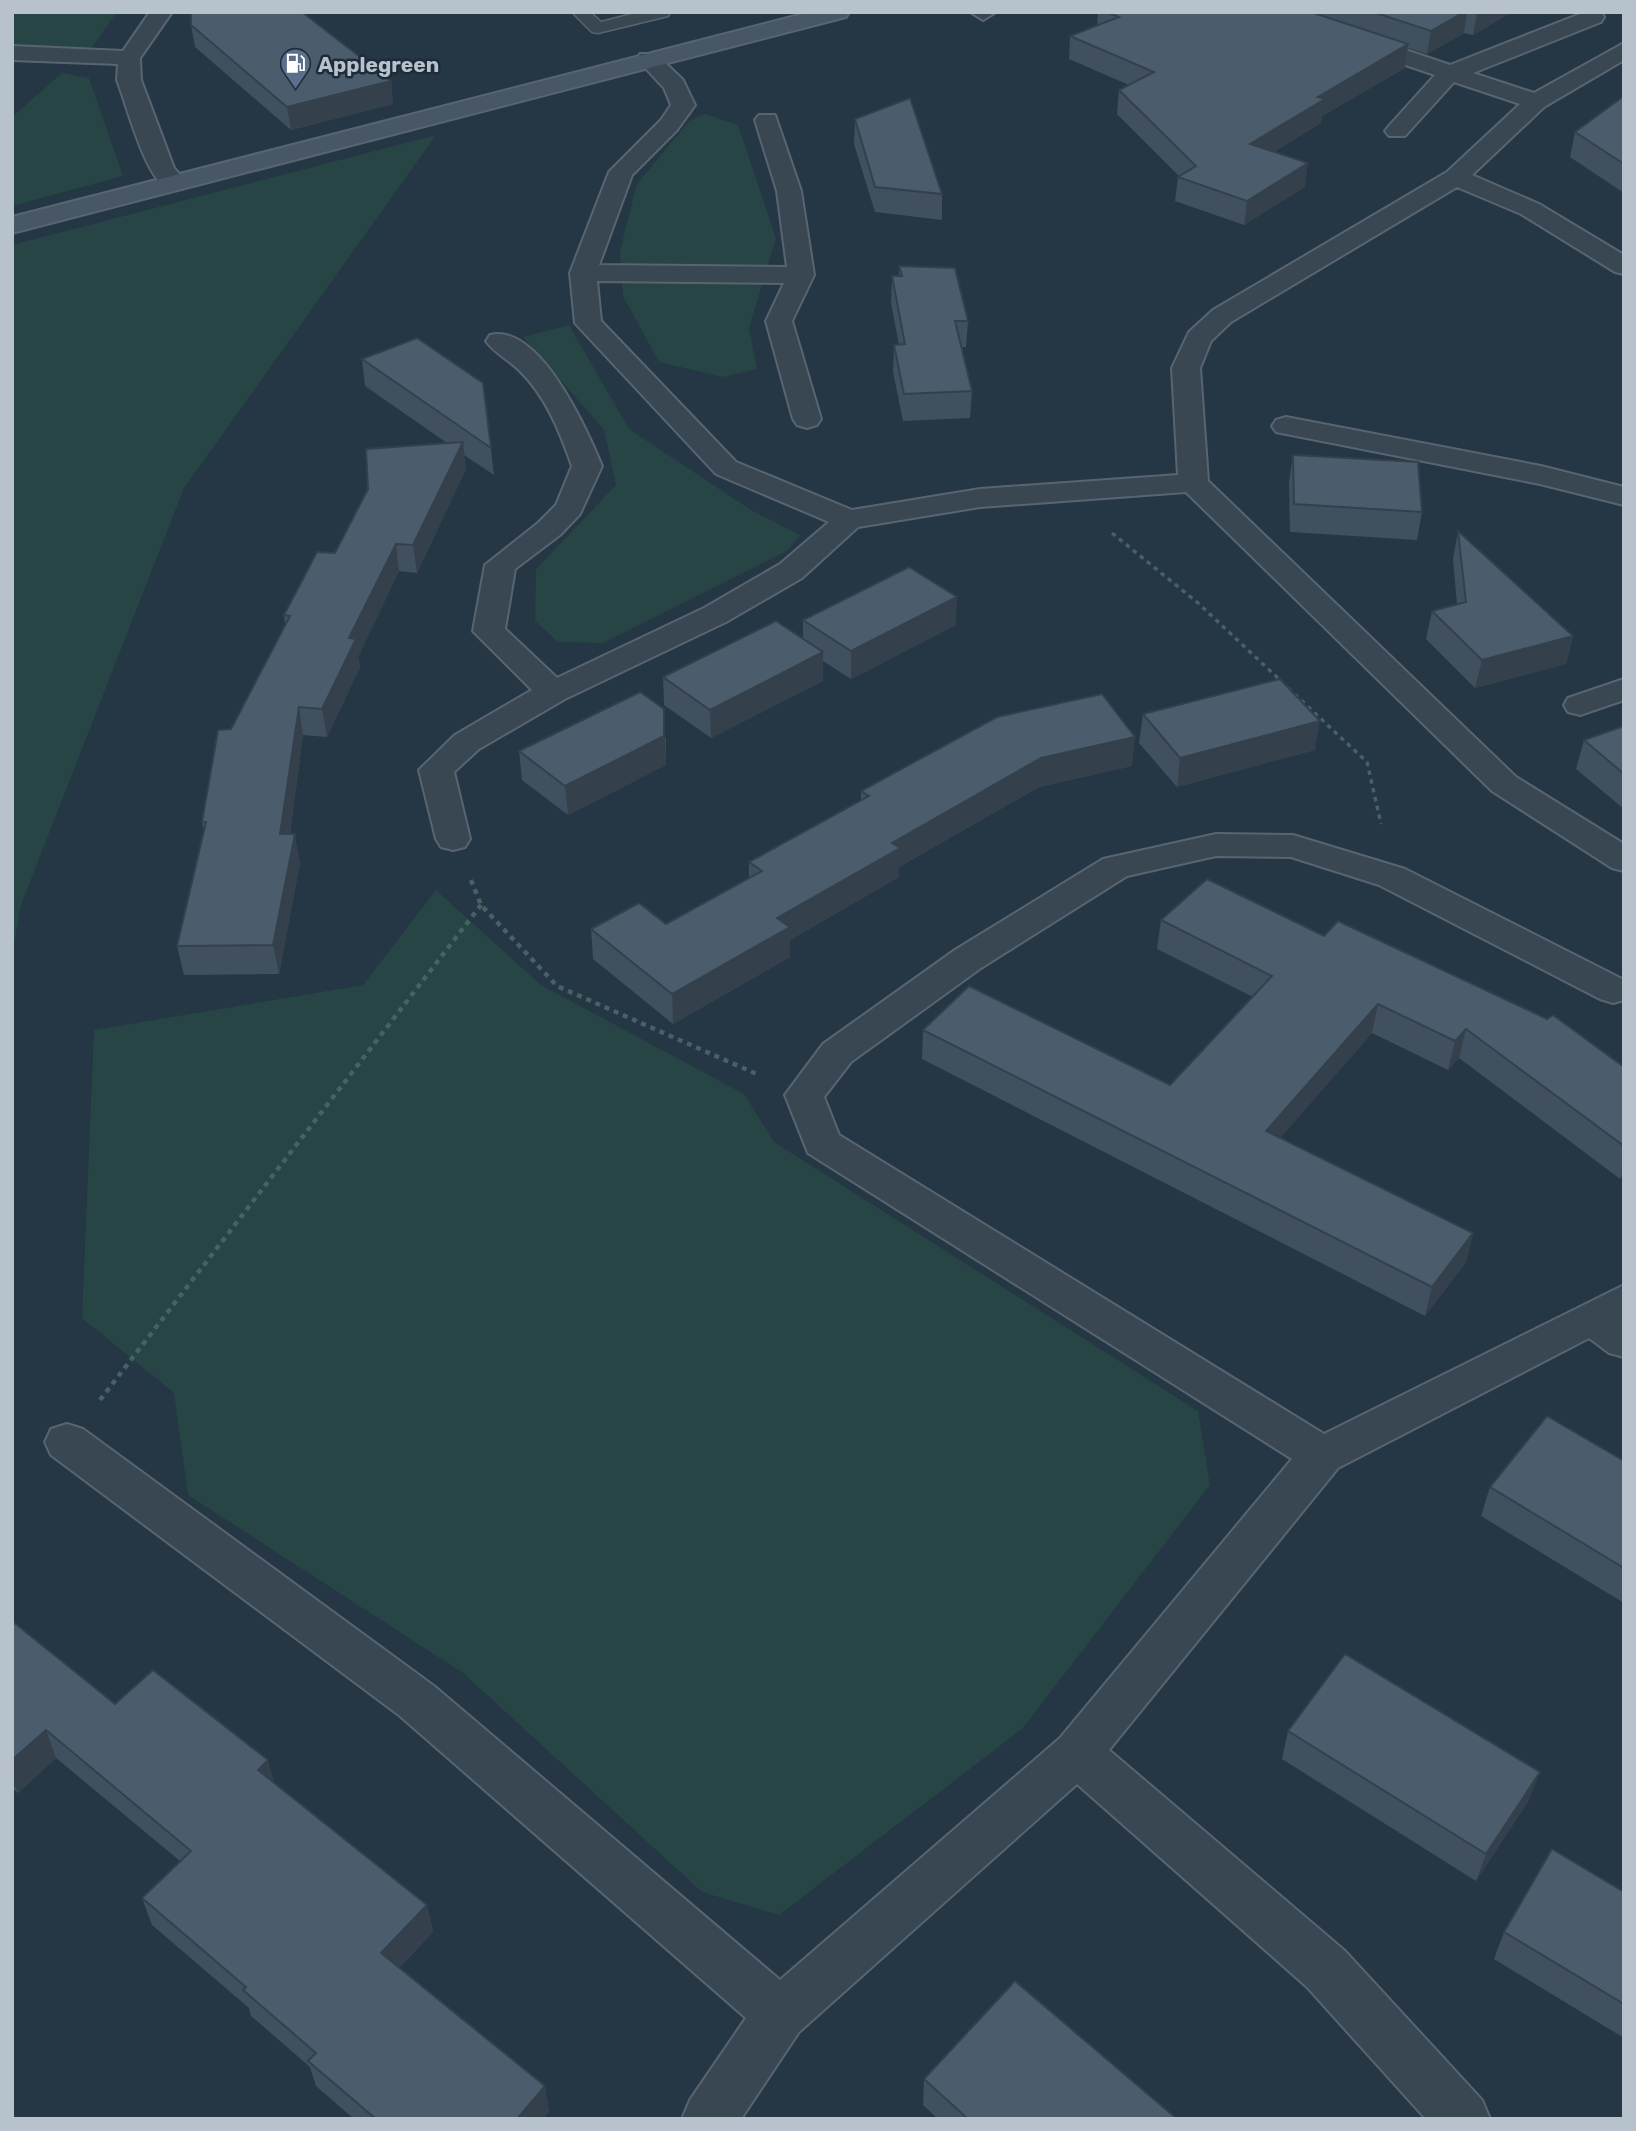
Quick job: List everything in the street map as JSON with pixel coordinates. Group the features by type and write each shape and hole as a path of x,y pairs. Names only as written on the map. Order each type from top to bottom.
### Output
{"main road":[{"path":"12,225 838,12"}],"street":[{"path":"162,12 129,58 129,80 163,171 175,183"},
{"path":"1271,12 1536,102"},
{"path":"1397,131 1449,74 1593,17"},
{"path":"1624,50 1536,102 1456,177 1222,316 1199,338 1186,368 1193,483 1504,784 1624,860"},
{"path":"12,53 129,58"},
{"path":"648,59 674,85 683,105 669,125 621,172 583,273 588,323 726,468 849,520"},
{"path":"767,120 789,191 801,275 779,321 807,419"},
{"path":"1456,177 1530,209 1624,266"},
{"path":"583,273 801,275"},
{"path":"500,341 514,349 556,397 587,466 569,508 550,529 500,565 489,631 553,692"},
{"path":"1286,426 1541,475 1624,496"},
{"path":"453,839 436,770 467,742 553,692 748,596 791,571 849,520 980,498 1193,483"},
{"path":"1580,705 1624,688"},
{"path":"1322,1455 822,1143 804,1095 837,1053 968,959 1116,867 1216,845 1293,846 1392,877 1613,990"},
{"path":"709,2119 780,2014 1077,1753 1322,1455 1613,1320"},
{"path":"67,1442 417,1701 780,2014"},
{"path":"1077,1753 1326,1969 1463,2119"}],"lane":[{"path":"580,12 598,28 662,12"}],"path":[{"path":"1062,492 1198,603 1367,762 1392,877"},
{"path":"453,839 481,905 557,986 804,1095"},
{"path":"67,1442 481,905"}],"green space":[{"path":"12,12 117,12 91,48 12,45"},
{"path":"62,73 89,78 123,176 12,206 12,117"},
{"path":"705,114 738,125 776,238 749,328 757,369 723,377 659,362 623,296 620,251 637,184 689,121"},
{"path":"436,135 184,488 21,905 12,955 12,245"},
{"path":"569,325 629,429 751,510 800,535 787,551 603,643 558,642 535,621 536,569 616,485 604,430 523,337"},
{"path":"436,890 541,985 744,1094 774,1142 1198,1411 1210,1485 1022,1729 779,1915 702,1892 463,1673 188,1495 174,1393 82,1318 94,1030 363,985"}],"building":[{"path":"191,12 302,12 391,81 287,107 191,25"},
{"path":"1106,12 1311,12 1408,44 1318,97 1325,99 1250,144 1308,163 1247,201 1178,177 1196,166 1119,90 1154,72 1070,36 1119,17"},
{"path":"1373,12 1464,12 1431,31"},
{"path":"1624,96 1624,164 1575,132"},
{"path":"910,98 942,194 875,187 855,119"},
{"path":"899,266 955,268 968,321 955,321 972,391 904,394 894,345 905,344 892,276 902,276"},
{"path":"417,338 483,383 491,448 362,359"},
{"path":"463,442 413,545 396,544 349,638 356,639 322,709 299,707 280,834 295,834 273,945 177,946 206,822 202,822 218,730 231,729 290,616 284,615 317,552 335,553 368,489 366,449"},
{"path":"1293,455 1418,462 1422,512 1294,504"},
{"path":"1458,531 1573,636 1482,660 1432,611 1466,602"},
{"path":"909,567 957,597 851,651 803,620"},
{"path":"776,621 823,652 710,710 663,677"},
{"path":"1280,679 1320,721 1180,758 1143,714"},
{"path":"640,692 664,709 664,736 565,786 519,751"},
{"path":"1102,694 1135,737 1041,758 892,843 900,848 777,918 790,927 672,994 591,929 639,903 666,924 762,871 749,862 869,796 861,791 997,717"},
{"path":"1624,726 1624,774 1584,740"},
{"path":"1207,879 1324,936 1338,921 1547,1019 1553,1015 1624,1067 1624,1146 1466,1029 1455,1041 1378,1004 1266,1131 1473,1233 1432,1287 923,1030 969,986 1170,1085 1272,976 1161,920"},
{"path":"1547,1416 1624,1461 1624,1568 1490,1487"},
{"path":"12,1621 115,1704 153,1670 268,1760 258,1770 427,1905 381,1953 545,2086 517,2119 376,2119 308,2061 316,2053 243,1990 246,1987 142,1898 191,1851 46,1730 12,1760"},
{"path":"1345,1654 1540,1772 1486,1854 1288,1731"},
{"path":"1552,1849 1624,1892 1624,2004 1504,1932"},
{"path":"1015,1981 1177,2119 968,2119 924,2079"}],"place":[{"name":"Applegreen","path":"295,91"}]}
